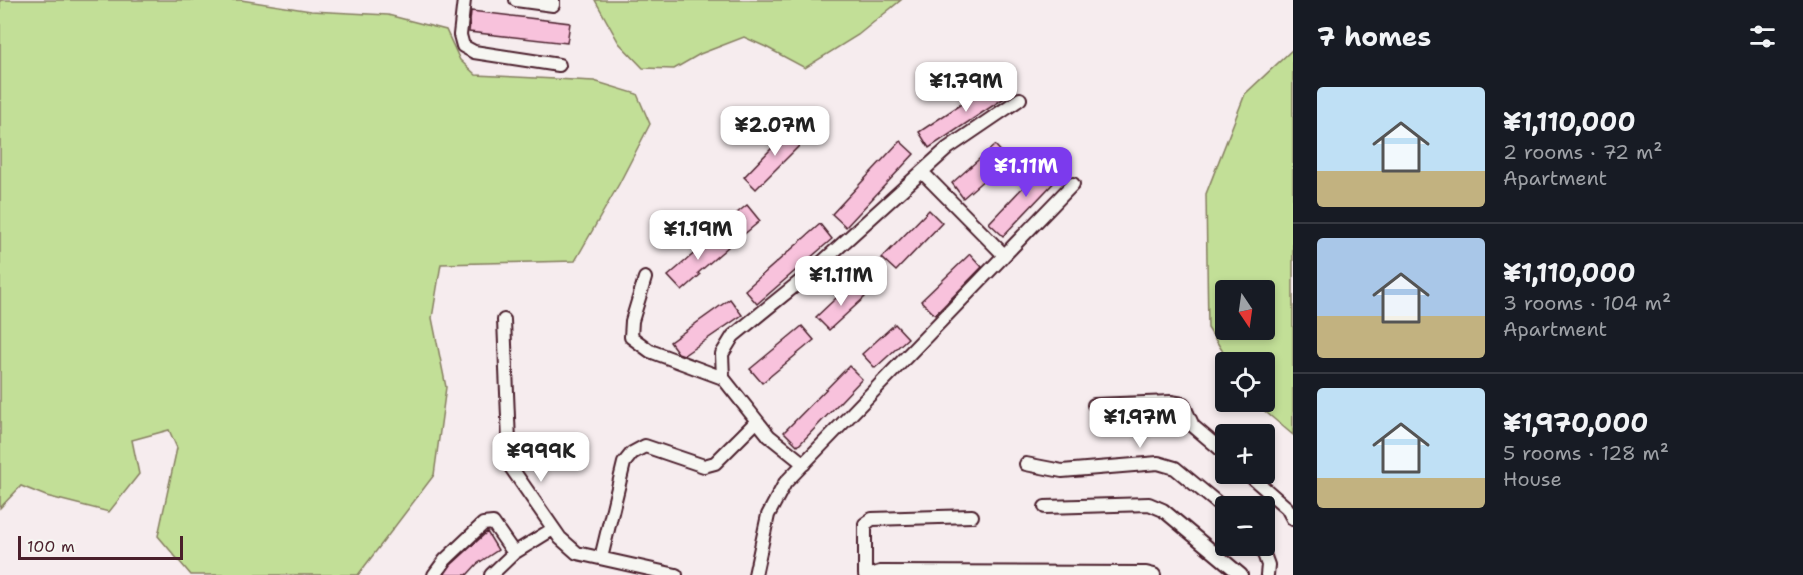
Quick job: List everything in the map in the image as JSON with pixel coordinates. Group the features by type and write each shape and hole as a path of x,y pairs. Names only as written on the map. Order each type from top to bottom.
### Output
{"street":[{"path":"464,0 460,35 463,46 474,52 559,65"},
{"path":"516,0 553,5 553,0"},
{"path":"723,378 722,354 733,336 808,275 948,148 1020,99"},
{"path":"922,172 1004,255"},
{"path":"755,575 768,515 785,483 1073,184"},
{"path":"645,278 632,321 631,337 650,351 723,378 769,436 804,464"},
{"path":"504,320 510,466 560,538 577,553 676,575"},
{"path":"1094,405 1172,402 1183,404 1192,426 1215,445"},
{"path":"601,558 624,463 632,453 645,446 704,466 716,463 757,421"},
{"path":"1026,464 1062,471 1158,463 1175,468 1215,501"},
{"path":"1259,484 1287,508 1293,519"},
{"path":"1045,507 1149,504 1163,510 1241,575"},
{"path":"865,575 865,524 872,519 972,516"},
{"path":"434,575 445,560 483,524 493,523 514,553"},
{"path":"498,573 514,553 548,532"},
{"path":"1265,556 1268,565 1267,575"},
{"path":"871,575 880,572 1146,573 1154,575"}],"green space":[{"path":"0,0 241,0 311,11 388,15 446,30 460,60 476,75 594,81 637,94 650,124 575,261 441,264 432,318 446,387 434,475 358,575 191,575 158,536 177,448 169,430 132,440 139,474 109,512 46,496 21,486 0,508"},
{"path":"595,0 901,0 858,35 805,68 744,37 700,54 674,69 643,68 619,43"},
{"path":"1293,49 1293,435 1266,412 1275,412 1275,352 1223,352 1216,340 1275,340 1275,280 1215,280 1215,339 1208,328 1206,194 1245,94"}],"building":[{"path":"471,11 570,23 567,43 469,32"},
{"path":"1002,77 1012,93 929,148 919,132"},
{"path":"793,126 806,139 756,189 744,177"},
{"path":"900,141 914,154 846,227 832,214"},
{"path":"995,145 1008,159 963,198 952,183"},
{"path":"1049,160 1063,173 1003,236 989,223"},
{"path":"747,205 760,221 742,236 727,221"},
{"path":"929,210 942,223 896,271 882,258"},
{"path":"820,224 832,239 757,304 745,290"},
{"path":"715,231 728,247 698,273 700,275 682,291 668,276 698,250 696,248"},
{"path":"970,254 982,267 935,315 921,301"},
{"path":"852,283 865,297 829,330 816,317"},
{"path":"730,299 742,315 684,355 678,353 670,342"},
{"path":"895,324 908,338 875,368 862,354"},
{"path":"802,326 814,340 762,383 750,369"},
{"path":"849,366 862,379 798,446 784,432"},
{"path":"487,532 498,550 477,564 467,575 444,575 451,565"}]}
